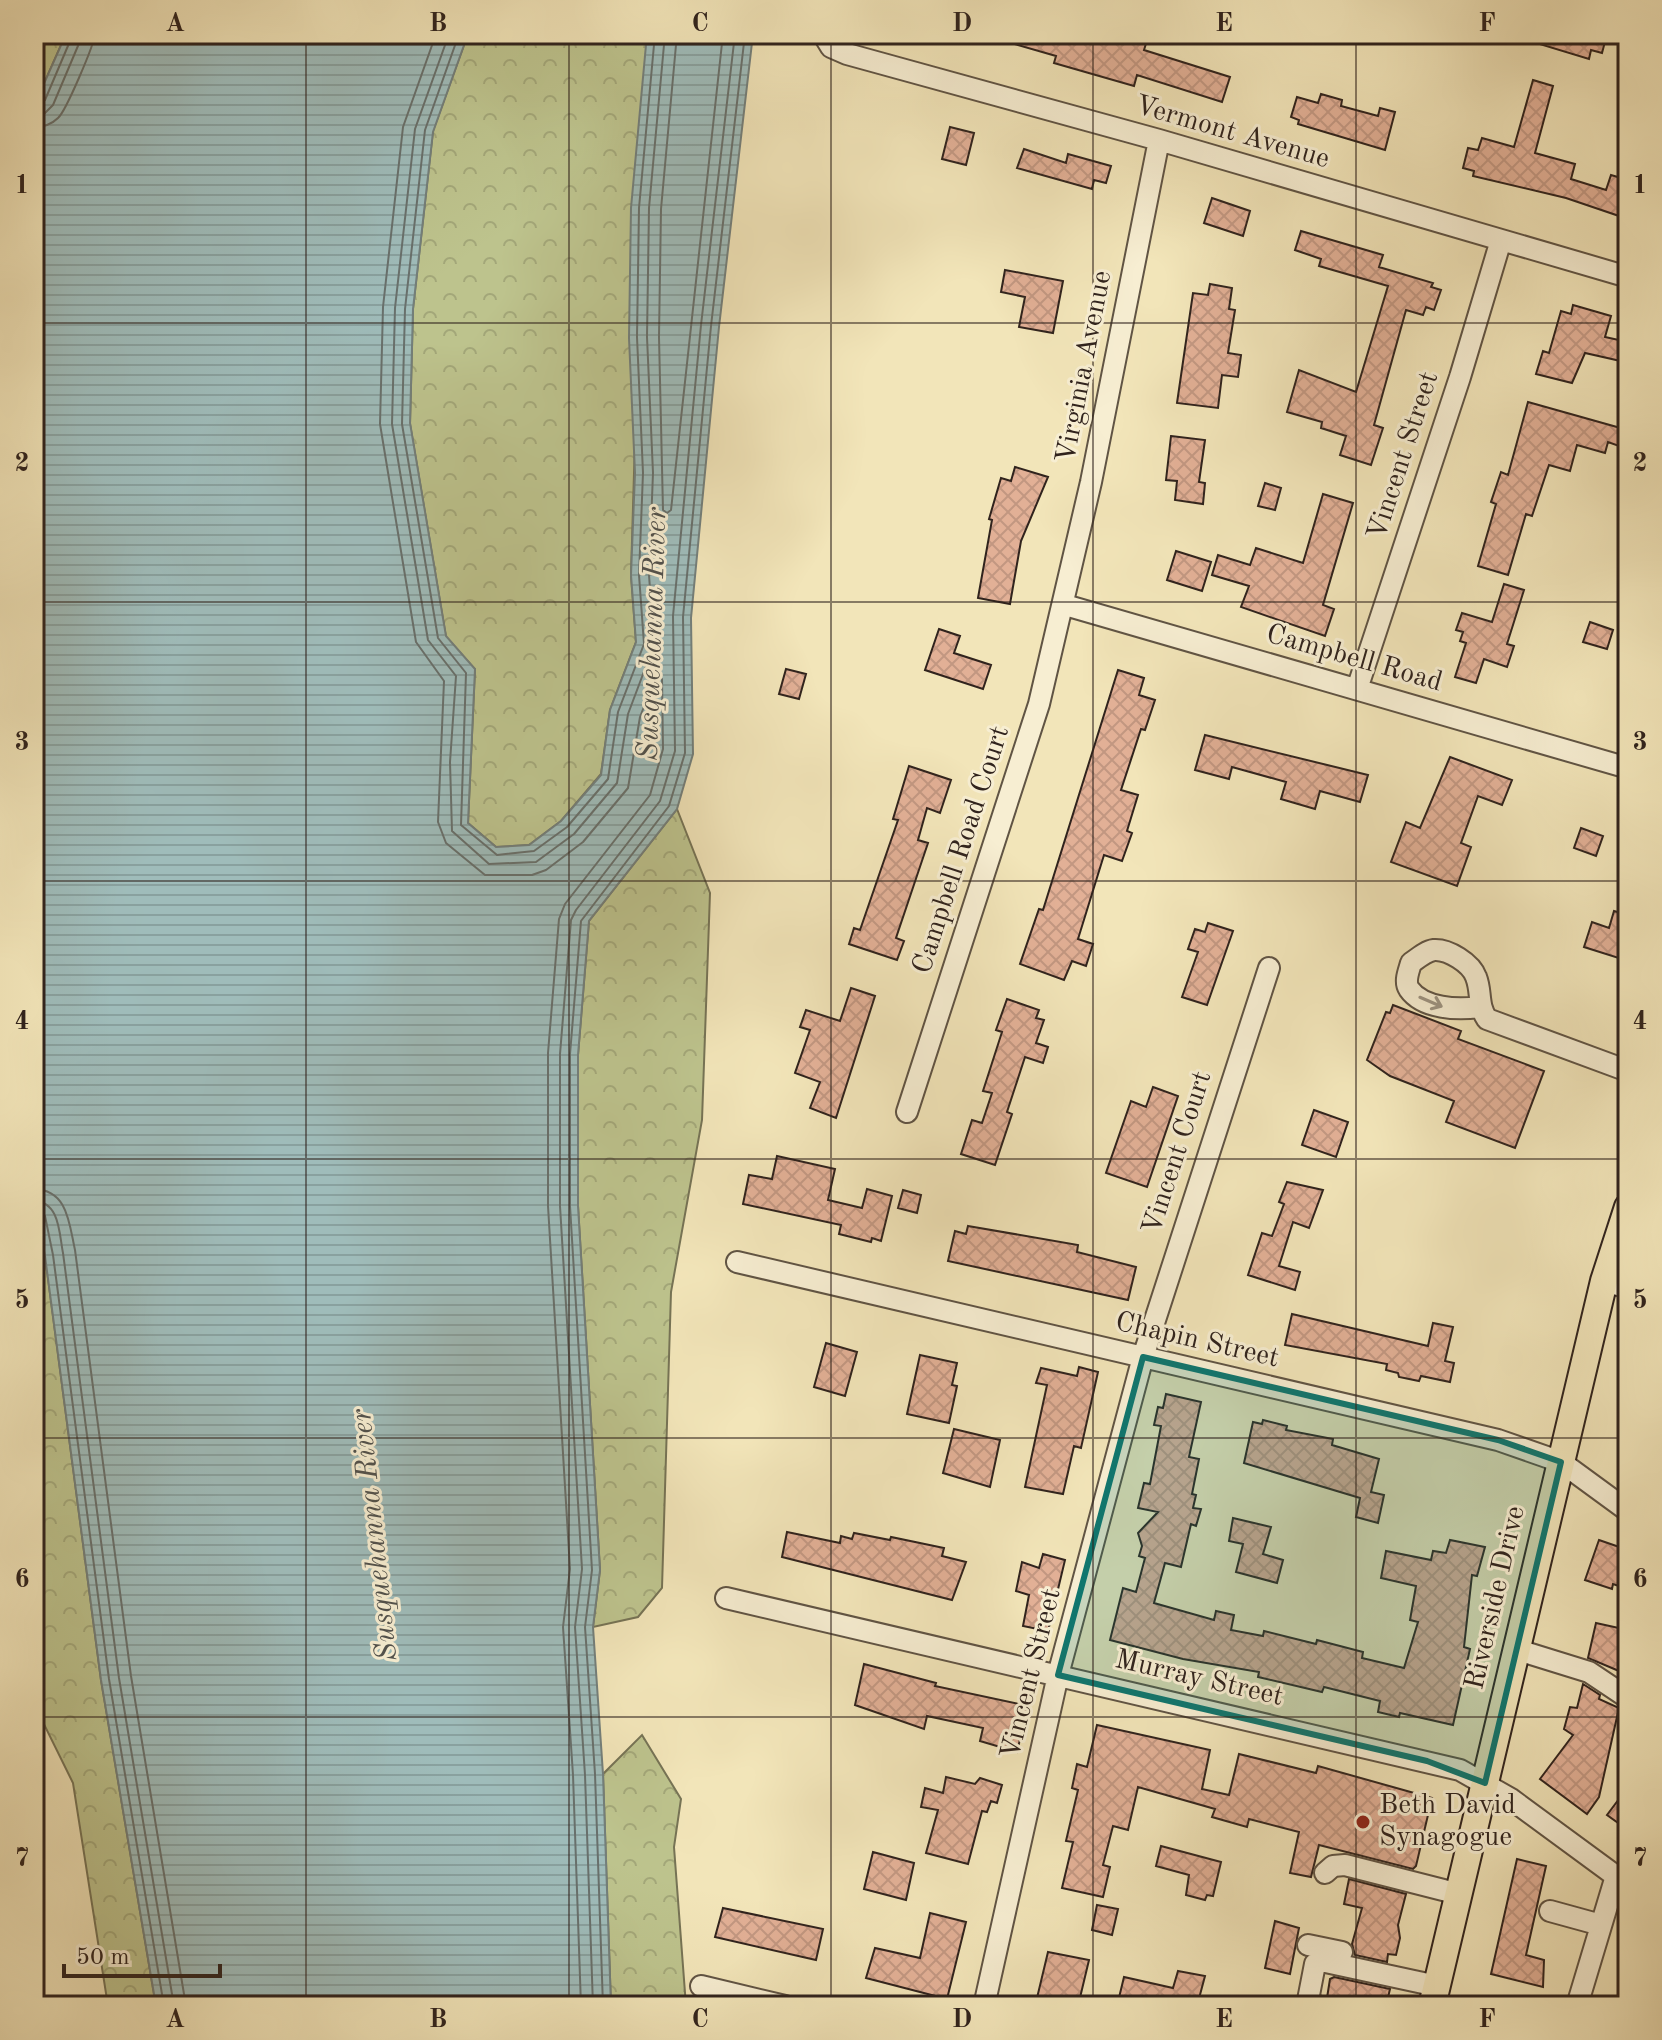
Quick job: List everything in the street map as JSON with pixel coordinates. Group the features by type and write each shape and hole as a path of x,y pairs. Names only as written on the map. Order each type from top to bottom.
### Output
{"main road":[{"name":"Riverside Drive","path":"1436,1989 1561,1462 1616,1285 1628,1207"}],"street":[{"name":"Vermont Avenue","path":"823,36 831,47 847,54 1159,140 1628,277"},
{"name":"Virginia Avenue","path":"1065,605 1159,140"},
{"name":"Vincent Street","path":"1357,689 1501,240"},
{"name":"Campbell Road","path":"1065,605 1628,768"},
{"name":"Campbell Road Court","path":"907,1112 1039,704 1065,605"},
{"name":"Vincent Court","path":"1143,1357 1269,968"},
{"path":"1479,1007 1487,1019 1503,1027 1628,1071"},
{"name":"Chapin Street","path":"737,1262 1498,1440 1561,1462 1628,1511"},
{"name":"Vincent Street","path":"984,2006 1058,1675 1143,1357"},
{"name":"Murray Street","path":"726,1598 1460,1770 1485,1783 1622,1880"},
{"path":"1518,1650 1589,1672 1628,1698"},
{"path":"1325,1873 1333,1866 1345,1865 1459,1894"},
{"path":"1579,1999 1601,1925 1622,1880"},
{"path":"1550,1911 1601,1925"},
{"path":"1308,1945 1436,1989"},
{"path":"1317,2006 1308,2000 1315,1964 1321,1961 1436,1989"},
{"path":"701,1986 785,2006"}],"highlighted area":[{"path":"1143,1357 1498,1440 1561,1462 1485,1783 1427,1761 1058,1675"}],"green space":[{"path":"34,34 66,34 34,106"},
{"path":"468,34 647,34 631,575 636,642 610,710 601,774 561,821 529,845 496,847 468,823 475,669 446,637 410,424 413,309 433,131"},
{"path":"677,809 710,893 702,1120 671,1292 662,1588 638,1617 593,1627 600,1570 578,1206 578,1055 589,921"},
{"path":"34,1201 45,1256 101,1680 156,2006 108,2006 73,1783 34,1704"},
{"path":"642,1735 681,1799 674,1847 686,2006 611,2006 603,1774"}],"water":[{"name":"Susquehanna River","path":"66,34 468,34 433,132 413,309 410,423 446,636 475,669 468,823 496,847 529,845 561,821 601,775 610,710 636,642 631,575 635,473 629,338 631,208 647,34 753,34 719,327 691,618 693,754 677,809 589,921 578,1055 578,1206 600,1570 593,1627 603,1774 611,2006 156,2006 101,1680 45,1256 34,1201 34,106"}],"building":[{"path":"998,34 1149,34 1144,50 1230,77 1222,102 1137,75 1134,86 1054,63 1056,56 997,39"},
{"path":"1521,34 1607,34 1602,53 1591,50 1589,59 1520,38"},
{"path":"1533,80 1553,86 1535,153 1575,164 1571,179 1606,190 1611,175 1628,180 1628,219 1566,198 1473,176 1474,171 1463,168 1468,148 1478,150 1482,138 1514,147"},
{"path":"1321,94 1342,100 1341,106 1378,116 1380,108 1395,112 1385,150 1298,124 1299,120 1291,117 1297,97 1318,103"},
{"path":"950,127 974,133 966,165 942,159"},
{"path":"1024,149 1066,163 1068,154 1111,166 1106,183 1094,180 1092,189 1017,168"},
{"path":"1212,198 1250,211 1243,236 1204,223"},
{"path":"1301,231 1383,255 1379,267 1433,283 1431,287 1441,290 1434,310 1426,307 1423,315 1406,310 1374,425 1383,428 1371,465 1340,455 1346,436 1321,428 1322,422 1287,412 1299,370 1356,392 1388,286 1319,266 1321,259 1295,250"},
{"path":"1005,270 1063,281 1053,333 1019,327 1025,297 1001,292"},
{"path":"1210,284 1232,288 1229,309 1235,310 1228,353 1241,355 1238,377 1222,375 1218,408 1177,403 1193,293 1208,295"},
{"path":"1573,305 1611,316 1605,337 1628,342 1625,362 1585,353 1572,383 1536,374 1543,351 1549,353 1561,311 1571,314"},
{"path":"1528,402 1624,429 1619,446 1608,442 1605,453 1577,445 1570,471 1549,465 1532,516 1526,514 1508,575 1478,566 1496,504 1491,502 1501,472 1508,475"},
{"path":"1171,436 1205,440 1199,482 1205,483 1203,504 1175,500 1177,481 1166,480"},
{"path":"1015,467 1048,477 1021,541 1010,604 978,598 992,520 989,519 1001,478 1011,481"},
{"path":"1265,483 1281,488 1275,510 1258,506"},
{"path":"1323,494 1353,503 1323,605 1334,609 1325,636 1241,607 1249,586 1212,575 1218,555 1250,565 1256,548 1303,563"},
{"path":"1176,551 1211,562 1202,591 1167,580"},
{"path":"1504,584 1524,590 1507,644 1514,646 1507,667 1484,659 1476,683 1455,677 1466,643 1460,641 1463,632 1456,630 1462,613 1492,622"},
{"path":"1590,622 1613,630 1607,649 1583,642"},
{"path":"939,629 960,636 954,653 991,665 983,689 925,670"},
{"path":"786,669 806,674 799,699 779,694"},
{"path":"1118,670 1144,678 1139,695 1155,700 1145,730 1141,729 1121,790 1138,795 1127,831 1132,833 1122,861 1104,855 1078,939 1093,944 1086,966 1072,961 1064,980 1020,964 1039,909 1043,910"},
{"path":"1205,735 1368,775 1360,802 1320,791 1315,809 1281,799 1286,782 1232,767 1229,779 1195,770"},
{"path":"1450,757 1512,780 1502,805 1478,796 1461,843 1471,847 1457,886 1391,862 1406,822 1420,828"},
{"path":"909,766 951,780 940,813 927,808 918,840 928,843 896,938 904,941 897,960 849,944 854,928 860,930 898,820 893,819"},
{"path":"1581,828 1603,836 1596,856 1574,848"},
{"path":"1614,911 1628,915 1628,961 1584,947 1592,922 1609,928"},
{"path":"1208,923 1233,931 1207,1005 1182,997 1198,952 1188,949 1195,929 1205,932"},
{"path":"851,988 875,996 836,1118 810,1108 820,1082 795,1073 810,1030 800,1027 806,1010 840,1021"},
{"path":"1007,999 1039,1010 1036,1018 1044,1020 1036,1043 1048,1047 1043,1063 1025,1057 1007,1112 1012,1114 995,1165 961,1154 972,1120 982,1123 992,1093 983,1091 1002,1032 996,1030"},
{"path":"1393,1005 1461,1031 1458,1039 1544,1071 1515,1148 1446,1122 1454,1101 1390,1076 1367,1060 1386,1012 1390,1013"},
{"path":"1153,1087 1178,1096 1147,1187 1106,1173 1131,1101 1146,1107"},
{"path":"1314,1110 1348,1122 1336,1157 1302,1145"},
{"path":"777,1156 835,1169 828,1200 862,1208 867,1189 892,1196 881,1241 872,1238 871,1242 839,1234 841,1225 743,1204 749,1175 772,1179"},
{"path":"1287,1182 1323,1190 1309,1228 1293,1222 1279,1266 1300,1272 1295,1290 1248,1275 1262,1233 1272,1236 1284,1204 1279,1202"},
{"path":"903,1190 921,1195 917,1213 898,1208"},
{"path":"968,1226 1078,1245 1077,1252 1136,1267 1128,1300 948,1261 955,1231 966,1234"},
{"path":"1292,1314 1428,1346 1433,1323 1453,1327 1445,1361 1454,1363 1450,1382 1421,1376 1419,1381 1399,1377 1398,1373 1386,1370 1387,1364 1285,1345"},
{"path":"826,1343 857,1352 845,1396 814,1387"},
{"path":"920,1355 957,1363 952,1385 957,1386 949,1423 907,1414"},
{"path":"1079,1367 1098,1372 1081,1448 1074,1446 1063,1494 1025,1487 1047,1385 1036,1383 1041,1368 1077,1376"},
{"path":"1166,1394 1201,1402 1189,1457 1199,1459 1192,1494 1196,1495 1193,1508 1201,1509 1196,1526 1191,1524 1181,1567 1165,1563 1154,1603 1214,1620 1216,1611 1234,1615 1231,1630 1263,1636 1264,1631 1316,1644 1317,1640 1363,1652 1362,1658 1404,1668 1418,1622 1410,1620 1416,1586 1381,1578 1386,1551 1431,1560 1433,1551 1446,1553 1450,1540 1485,1547 1477,1576 1472,1575 1464,1647 1470,1649 1453,1725 1400,1713 1399,1717 1378,1712 1380,1701 1324,1687 1322,1692 1258,1677 1259,1672 1183,1659 1110,1640 1123,1588 1136,1592 1145,1558 1139,1556 1142,1546 1138,1533 1158,1512 1138,1508 1144,1483 1150,1484 1161,1426 1154,1425 1158,1407 1163,1408"},
{"path":"1263,1420 1287,1426 1286,1430 1333,1439 1332,1445 1379,1459 1371,1492 1384,1495 1378,1523 1356,1517 1360,1498 1244,1463 1253,1422 1262,1424"},
{"path":"954,1429 1000,1440 990,1487 943,1473"},
{"path":"1233,1518 1271,1527 1263,1554 1283,1560 1277,1583 1236,1572 1243,1544 1229,1541"},
{"path":"787,1532 840,1543 841,1536 852,1539 854,1533 890,1540 891,1537 944,1548 942,1556 966,1562 952,1600 782,1557"},
{"path":"1599,1540 1628,1550 1628,1589 1613,1584 1612,1589 1585,1580"},
{"path":"1043,1554 1065,1560 1048,1631 1023,1626 1029,1595 1016,1591 1022,1562 1039,1568"},
{"path":"1596,1623 1628,1630 1628,1667 1620,1665 1619,1671 1588,1658"},
{"path":"864,1664 936,1683 935,1686 1028,1706 1017,1752 980,1741 983,1728 927,1716 924,1729 855,1705"},
{"path":"1583,1684 1600,1695 1599,1699 1619,1708 1599,1797 1587,1814 1540,1779 1573,1735 1564,1729 1570,1707 1577,1708"},
{"path":"1097,1725 1210,1750 1202,1789 1229,1795 1239,1754 1316,1773 1318,1766 1432,1798 1416,1866 1413,1869 1319,1845 1311,1877 1290,1873 1299,1832 1249,1819 1247,1827 1212,1817 1215,1809 1138,1787 1128,1830 1113,1826 1103,1865 1110,1867 1103,1897 1062,1888 1073,1842 1066,1841 1078,1790 1072,1788 1077,1764 1087,1767"},
{"path":"946,1777 975,1784 980,1778 1002,1785 997,1803 991,1801 987,1812 982,1811 968,1864 926,1853 938,1810 921,1807 925,1788 943,1793"},
{"path":"1628,1787 1628,1830 1607,1815"},
{"path":"1161,1846 1221,1862 1213,1896 1207,1895 1205,1900 1186,1895 1189,1875 1156,1866"},
{"path":"873,1852 914,1863 906,1900 864,1889"},
{"path":"1517,1859 1546,1866 1526,1955 1544,1960 1543,1987 1491,1974"},
{"path":"1349,1879 1406,1894 1398,1925 1400,1938 1396,1955 1388,1954 1387,1962 1355,1955 1352,1944 1362,1908 1344,1904"},
{"path":"1097,1905 1118,1909 1112,1935 1092,1930"},
{"path":"723,1908 823,1929 816,1960 715,1937"},
{"path":"930,1913 966,1922 947,1999 866,1978 875,1948 920,1958"},
{"path":"1275,1921 1299,1928 1290,1974 1265,1968"},
{"path":"1048,1952 1089,1960 1078,2006 1037,1998"},
{"path":"1178,1971 1205,1976 1197,2006 1117,2006 1124,1977 1173,1988"},
{"path":"1334,1977 1390,1989 1386,2006 1327,1998 1330,1979"}],"place":[{"name":"Beth David Synagogue","path":"1363,1822"}]}
